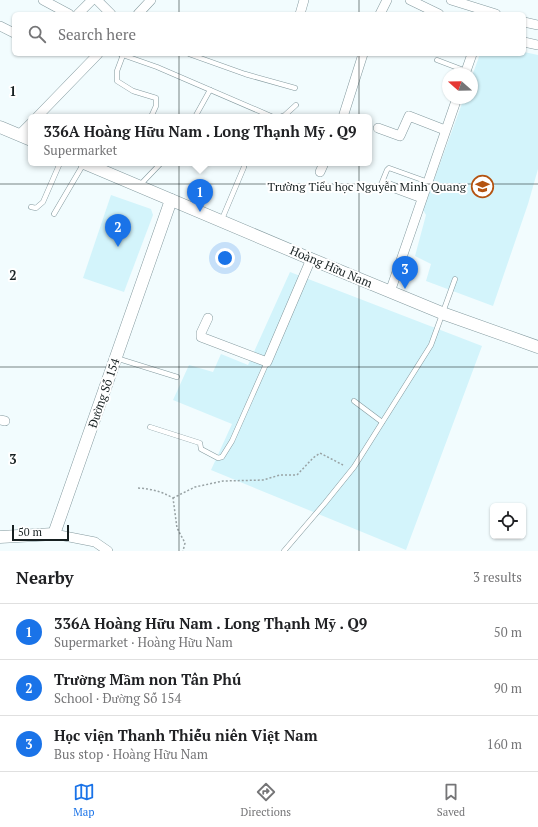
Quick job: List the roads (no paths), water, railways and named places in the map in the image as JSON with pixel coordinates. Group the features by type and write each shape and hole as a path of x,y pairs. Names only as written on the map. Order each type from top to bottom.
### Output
{"main road":[{"path":"0,127 28,139"},
{"name":"Hoàng Hữu Nam","path":"91,166 390,292 442,313 538,347"},
{"name":"Đường Số 154","path":"54,534 171,200"},
{"path":"0,537 54,534"}],"street":[{"path":"42,0 65,12"},
{"path":"85,12 92,0"},
{"path":"97,0 109,12"},
{"path":"140,12 151,0"},
{"path":"301,12 304,0"},
{"path":"381,12 387,0"},
{"path":"410,0 436,12"},
{"path":"451,0 490,12"},
{"path":"526,22 538,25"},
{"path":"0,26 12,32"},
{"path":"526,42 538,45"},
{"path":"40,114 96,56"},
{"path":"344,114 362,56"},
{"path":"467,68 471,56"},
{"path":"390,292 455,104"},
{"path":"378,128 400,136 409,116 445,130"},
{"path":"19,135 28,126"},
{"path":"320,172 323,166"},
{"path":"384,186 422,198"},
{"path":"208,318 202,330 201,338 267,362 311,259"},
{"path":"54,534 95,542 108,551"}],"lane":[{"path":"122,56 117,71 117,81 133,91 156,98 156,106 152,114"},
{"path":"128,56 266,114"},
{"path":"195,56 245,74 295,88"},
{"path":"437,60 456,68"},
{"path":"197,114 210,90"},
{"path":"286,114 296,105"},
{"path":"30,207 36,208 43,202 59,166"},
{"path":"54,214 82,166"},
{"path":"139,186 158,166"},
{"path":"221,221 244,167"},
{"path":"384,186 389,168 428,182"},
{"path":"284,551 354,467 431,345 455,279"},
{"path":"116,358 177,377"},
{"path":"150,427 200,443 202,449 218,458 222,457 232,441 267,362"},
{"path":"354,401 382,422"}],"place":[{"name":"Trường Tiểu học Nguyễn Minh Quang","path":"482,187"},
{"name":"336A Hoàng Hữu Nam . Long Thạnh Mỹ . Q9","path":"200,212"},
{"name":"Trường Mầm non Tân Phú","path":"118,247"},
{"name":"Học viện Thanh Thiếu niên Việt Nam","path":"405,289"}]}
